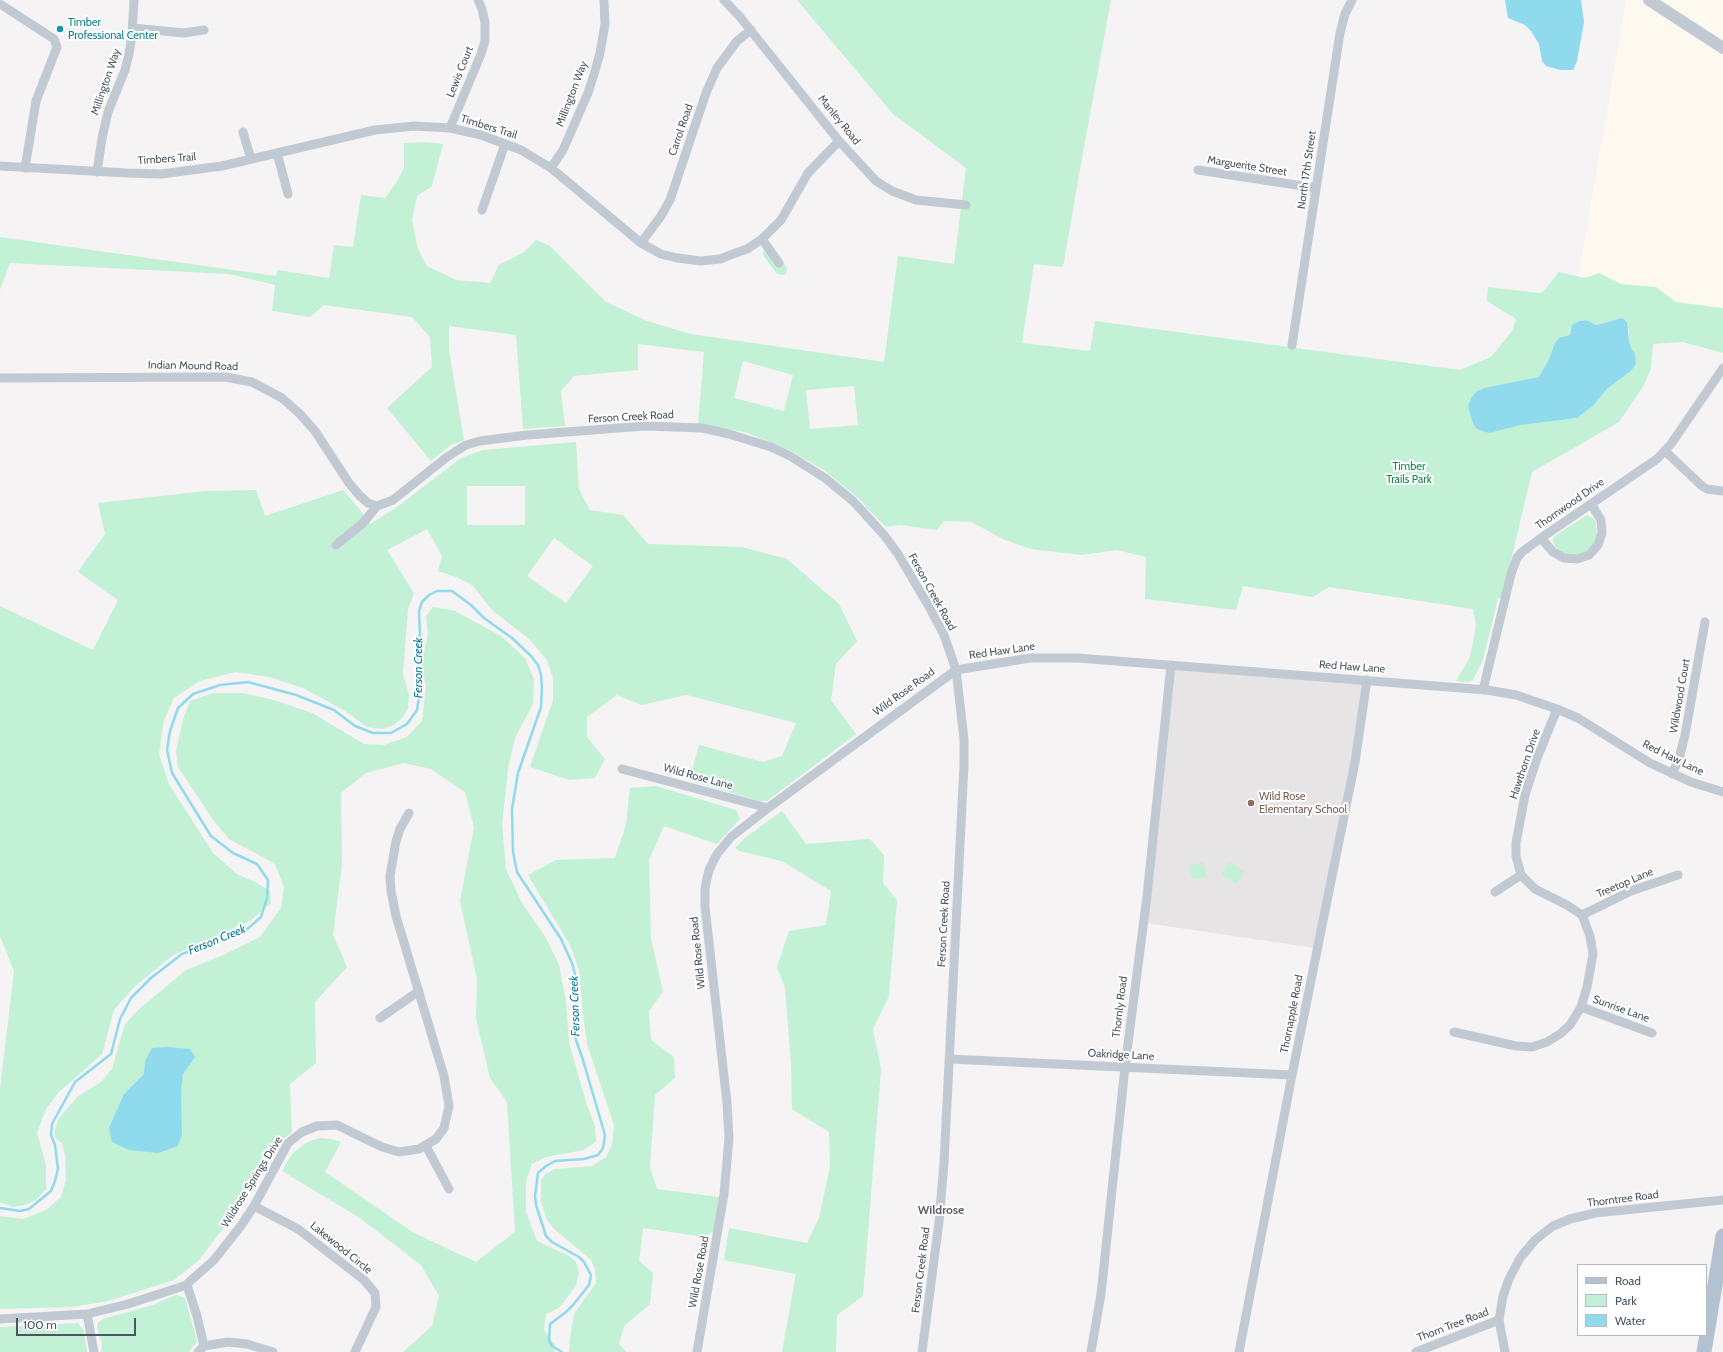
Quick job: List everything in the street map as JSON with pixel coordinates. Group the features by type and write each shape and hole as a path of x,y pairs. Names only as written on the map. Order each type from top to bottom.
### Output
{"main road":[{"path":"1707,1334 1723,1236"},
{"path":"1704,1352 1707,1336"}],"street":[{"name":"Millington Way","path":"97,172 104,125 125,70 129,54 133,28 134,0"},
{"name":"Lewis Court","path":"450,128 485,41 485,23 482,8 478,0"},
{"name":"Millington Way","path":"551,168 563,150 590,86 603,38 605,24 604,0"},
{"name":"Manley Road","path":"724,0 751,30 839,142 876,181 892,191 916,200 966,205"},
{"name":"North 17th Street","path":"1292,345 1340,33 1345,14 1352,0"},
{"path":"1649,0 1723,48"},
{"path":"0,4 54,39 57,47 36,101 25,168"},
{"path":"133,28 184,33 204,30"},
{"name":"Carrol Road","path":"641,243 662,216 670,200 706,93 717,68 737,41 751,30"},
{"name":"Timbers Trail","path":"0,166 161,174 191,171 251,159 381,129 414,126 450,128 481,135 521,150 551,168 641,243 661,254 701,261 720,259 730,256 747,249 762,239 781,220 808,173 839,142"},
{"path":"243,132 251,159"},
{"path":"482,210 505,144"},
{"path":"277,153 288,194"},
{"name":"Marguerite Street","path":"1198,170 1316,188"},
{"path":"762,239 779,263"},
{"name":"Thornwood Drive","path":"1483,690 1514,562 1522,552 1541,538 1657,459 1665,451 1723,368"},
{"name":"Indian Mound Road","path":"0,378 225,377 238,378 252,382 282,398 300,414 315,431 349,483 368,503 377,506"},
{"name":"Ferson Creek Road","path":"336,545 362,524 377,506 393,500 455,451 466,445 480,441 527,435 645,426 702,428 736,436 771,447 808,467 841,490 867,516 898,554 928,604 944,635 956,670 963,716 964,765 944,1163 939,1222 922,1352"},
{"path":"1665,451 1702,486 1723,491"},
{"path":"1541,538 1553,552 1564,558 1577,559 1589,555 1598,545 1602,533 1601,520 1591,504"},
{"name":"Wildwood Court","path":"1672,774 1679,759 1685,735 1705,622"},
{"name":"Red Haw Lane","path":"956,670 1030,658 1078,658 1367,680 1483,690 1516,695 1557,708 1578,718 1650,763 1691,782 1723,792"},
{"name":"Thornly Road","path":"1091,1352 1101,1294 1124,1067 1147,896 1171,665"},
{"name":"Wild Rose Road","path":"697,1352 724,1194 729,1138 727,1103 705,908 705,888 709,870 717,854 731,837 768,808 956,670"},
{"name":"Thornapple Road","path":"1239,1352 1292,1075 1355,762 1367,680"},
{"name":"Hawthorn Drive","path":"1521,875 1516,856 1516,843 1525,795 1536,761 1557,708"},
{"name":"Wild Rose Lane","path":"622,769 768,808"},
{"name":"Wildrose Springs Drive","path":"0,1318 87,1314 128,1304 187,1285 214,1260 254,1206 288,1143 302,1132 317,1126 337,1124 382,1147 399,1152 426,1146 436,1140 444,1128 449,1106 444,1076 396,916 391,891 390,876 396,841 409,813"},
{"path":"1454,1032 1516,1046 1532,1047 1547,1042 1560,1034 1570,1025 1581,1007 1587,987 1592,954 1590,936 1582,915 1567,905 1535,889 1521,875 1495,892"},
{"name":"Treetop Lane","path":"1582,915 1631,891 1678,875"},
{"path":"380,1018 418,992"},
{"name":"Sunrise Lane","path":"1581,1007 1652,1033"},
{"name":"Oakridge Lane","path":"949,1059 1292,1075"},
{"path":"426,1146 450,1189"},
{"name":"Thorntree Road","path":"1505,1352 1499,1320 1505,1291 1520,1258 1535,1240 1554,1226 1570,1219 1595,1213 1723,1200"},
{"name":"Lakewood Circle","path":"254,1206 298,1229 364,1280 376,1293 376,1307 355,1352"},
{"path":"187,1285 197,1316 201,1349 228,1342 247,1344 273,1352"},
{"path":"87,1314 94,1352"},
{"name":"Thorn Tree Road","path":"1416,1352 1499,1320"}],"shaded area":[{"path":"1626,0 1644,0 1723,50 1723,347 1618,327 1567,343"},
{"path":"1652,0 1723,0 1723,45"},
{"name":"Wild Rose Elementary School","path":"1174,668 1368,683 1315,948 1146,923"}],"green space":[{"name":"Timber Trails Park","path":"797,0 1111,0 1063,267 1034,264 1022,343 1090,351 1095,321 1460,370 1491,357 1512,331 1516,319 1487,301 1488,287 1538,293 1543,292 1559,272 1585,278 1599,273 1621,284 1656,287 1676,302 1723,308 1723,353 1683,342 1653,344 1651,368 1644,385 1619,422 1532,472 1502,598 1498,598 1483,660 1473,680 1468,682 1456,681 1470,657 1476,626 1473,609 1329,587 1313,597 1243,586 1236,610 1145,599 1146,557 1117,550 1081,555 1031,549 1005,540 971,522 944,521 937,530 900,525 886,527 868,509 866,509 866,506 858,498 824,470 791,451 745,432 698,424 704,352 638,344 638,370 574,376 561,391 565,426 523,429 516,335 449,326 449,350 464,440 451,445 431,461 387,408 432,367 430,337 412,317 324,305 310,317 272,311 275,285 229,274 10,263 0,290 0,237 276,276 278,270 329,278 334,245 353,247 361,195 385,198 396,183 404,168 404,143 425,142 443,144 432,186 417,196 412,220 418,249 427,266 456,280 490,283 499,265 524,252 536,240 550,246 606,302 647,321 691,334 884,362 898,256 954,264 966,168 893,114","holes":["1621,318 1629,330 1631,348 1635,353 1636,364 1631,371 1607,389 1593,406 1577,418 1541,422 1531,379 1539,377 1544,371 1552,350 1570,335 1571,330 1579,321 1586,320 1597,325","743,361 793,375 784,411 734,398","854,386 858,425 810,429 806,390"]},
{"path":"772,246 787,268 786,274 777,274 763,255 764,247"},
{"path":"576,442 579,489 590,510 623,515 648,544 742,547 787,559 839,604 857,641 836,664 831,700 856,734 767,801 759,801 689,780 699,745 763,762 782,756 796,723 687,695 641,705 617,695 587,717 587,737 605,759 595,778 569,780 530,767 553,700 553,678 547,660 529,639 492,610 472,585 456,577 438,571 442,556 427,529 387,550 414,593 408,609 403,674 409,695 408,708 403,717 394,725 383,729 367,727 345,711 303,688 269,677 235,672 200,681 174,698 164,720 159,754 169,784 213,853 237,874 270,891 271,903 250,921 173,955 134,987 114,1010 102,1054 59,1092 46,1109 37,1133 46,1165 46,1189 36,1200 24,1205 13,1207 0,1202 0,1089 14,971 0,936 0,606 93,650 118,600 78,572 105,534 98,503 206,491 256,490 265,516 343,490 370,524 397,507 461,458 483,450","holes":["467,486 525,486 525,525 467,525","554,538 593,566 566,603 527,576"]},
{"path":"1587,515 1594,519 1596,523 1597,537 1594,545 1580,554 1572,555 1558,551 1554,545 1553,539 1555,536"},
{"path":"433,607 455,611 501,636 525,658 534,679 533,704 515,738 508,769 502,824 506,869 522,903 546,938 559,965 566,1000 569,1043 587,1105 595,1126 596,1142 584,1150 546,1157 532,1164 526,1181 526,1212 537,1241 569,1256 576,1262 579,1272 576,1286 559,1308 546,1314 544,1330 555,1345 555,1352 403,1352 432,1326 439,1296 421,1265 357,1216 282,1171 292,1154 306,1143 319,1138 331,1139 341,1142 325,1172 414,1233 476,1262 515,1232 507,1102 490,1078 476,1019 477,979 460,901 474,827 465,792 431,769 404,763 366,773 341,793 342,864 333,935 347,967 315,1002 316,1063 290,1084 292,1132 277,1144 232,1217 199,1260 174,1280 108,1301 72,1307 0,1309 0,1216 23,1219 46,1210 61,1197 66,1180 65,1155 62,1143 55,1138 55,1130 59,1118 78,1096 101,1082 112,1069 125,1024 137,1011 186,970 221,956 260,937 281,908 284,887 275,864 229,839 214,821 178,767 176,751 183,719 190,701 213,693 243,693 274,700 312,713 364,744 384,745 407,737 422,721 426,685 421,666 428,634 426,616","holes":["144,1074 183,1074 181,1093 124,1094"]},
{"path":"656,786 736,810 740,819 717,844 664,826 649,860 651,938 663,992 649,1011 651,1040 674,1057 675,1078 655,1095 650,1167 657,1189 719,1197 714,1231 705,1237 643,1228 639,1261 653,1273 650,1304 624,1326 619,1344 626,1352 569,1352 574,1314 596,1283 595,1269 591,1260 554,1229 547,1220 541,1202 541,1180 545,1174 555,1169 592,1166 606,1157 612,1145 614,1125 587,1044 579,970 571,947 528,875 556,860 615,858 626,825 630,788"},
{"path":"782,811 806,844 870,839 884,855 883,883 897,900 889,996 873,1029 881,1069 863,1296 837,1315 836,1352 782,1352 796,1274 724,1260 729,1228 807,1243 819,1218 830,1167 829,1132 792,1109 791,1063 785,988 777,967 789,931 826,925 831,891 782,861 739,851 735,848 746,837"},
{"path":"1203,862 1207,876 1193,880 1189,866"},
{"path":"1229,862 1244,871 1236,884 1221,875"},
{"path":"176,1295 185,1298 197,1341 189,1352 101,1352 102,1344 97,1328 98,1322 103,1319 153,1305"},
{"path":"78,1323 84,1331 87,1352 0,1352 0,1327"}],"water":[{"path":"1505,0 1581,0 1584,22 1577,61 1573,70 1560,70 1546,66 1542,61 1539,44 1531,31 1525,25 1508,18"},
{"path":"1621,318 1627,323 1629,340 1631,348 1635,353 1636,364 1631,371 1607,389 1593,406 1577,418 1520,425 1489,433 1477,429 1473,424 1468,406 1471,398 1476,392 1484,388 1539,377 1548,361 1555,343 1559,338 1570,335 1572,325 1579,321 1586,320 1597,325"},
{"path":"167,1047 190,1049 195,1057 183,1074 181,1093 182,1134 178,1146 158,1153 129,1150 112,1142 109,1128 124,1094 144,1074 145,1061 152,1048"}],"waterway":[{"name":"Ferson Creek","path":"0,1208 20,1211 29,1209 51,1191 58,1169 55,1145 51,1135 52,1124 75,1082 111,1054 120,1019 131,998 151,978 182,954 245,931 261,917 267,898 268,880 257,864 233,853 211,836 172,773 167,750 170,731 178,708 193,694 220,685 248,682 296,695 334,710 355,726 373,733 391,733 407,724 417,710 420,692 416,674 420,636 419,611 422,602 429,595 437,591 452,591 471,605 484,618 512,638 531,656 538,665 541,675 541,707 518,773 512,809 513,852 517,872 561,939 572,963 575,974 576,1000 574,1028 576,1040 605,1135 603,1148 598,1155 584,1159 555,1161 538,1173 535,1196 536,1205 546,1236 552,1242 579,1257 584,1262 591,1275 589,1285 573,1305 550,1324 549,1341 552,1346 562,1352"}],"place":[{"name":"Timber Professional Center","path":"60,29"},
{"name":"Wild Rose Elementary School","path":"1251,803"}],"district":[{"name":"Wildrose","path":"941,1210"}]}
